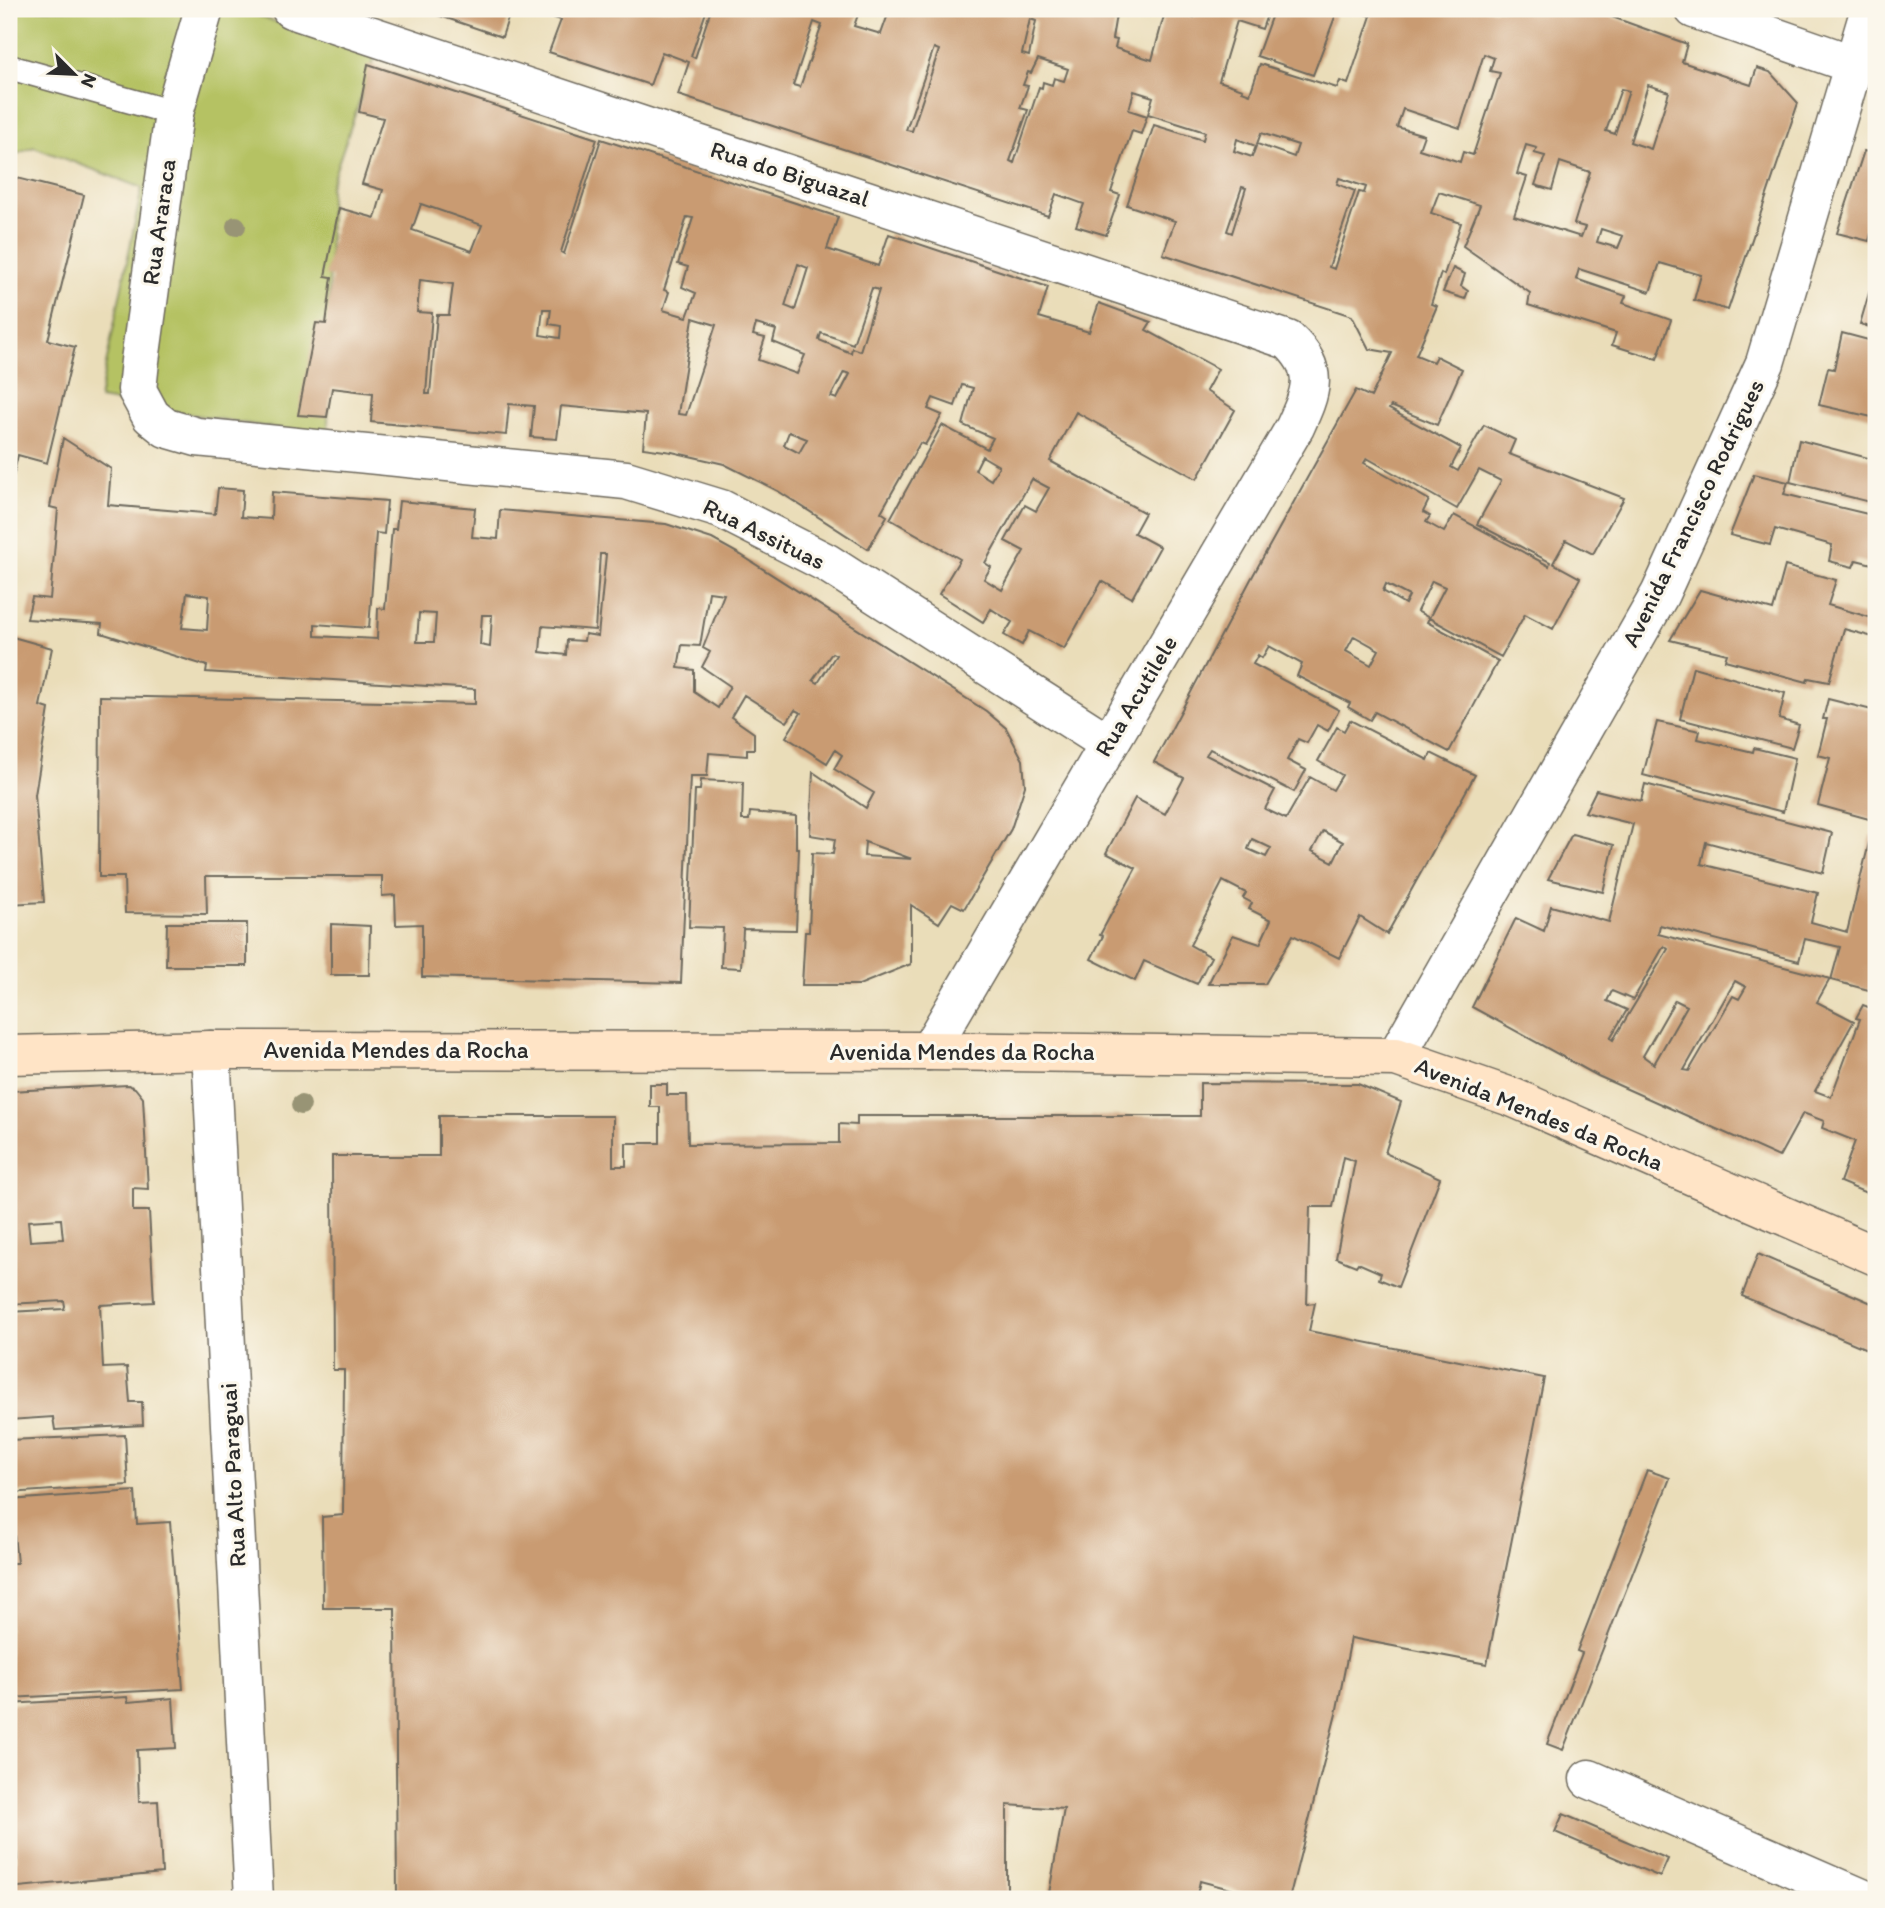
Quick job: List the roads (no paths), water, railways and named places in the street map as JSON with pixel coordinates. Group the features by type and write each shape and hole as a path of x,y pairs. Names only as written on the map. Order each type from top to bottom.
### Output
{"street":[{"name":"Rua Araraca","path":"166,428 150,416 137,390 174,113 204,9"},
{"name":"Rua do Biguazal","path":"291,9 1288,341"},
{"path":"1694,9 1852,64"},
{"name":"Avenida Francisco Rodrigues","path":"1396,1057 1660,594 1765,363 1870,9"},
{"name":"Rua Acutilele","path":"929,1051 1300,415 1310,392 1310,373 1303,353 1288,341"},
{"name":"Rua Assituas","path":"166,428 197,437 626,480 721,509 827,563 1108,743"},
{"name":"Avenida Mendes da Rocha","path":"9,1055 211,1050 929,1051 1396,1057 1514,1098 1876,1256"},
{"name":"Rua Alto Paraguai","path":"211,1050 254,1899"},
{"path":"1589,1779 1864,1899"}],"lane":[{"path":"9,67 174,113"}]}
